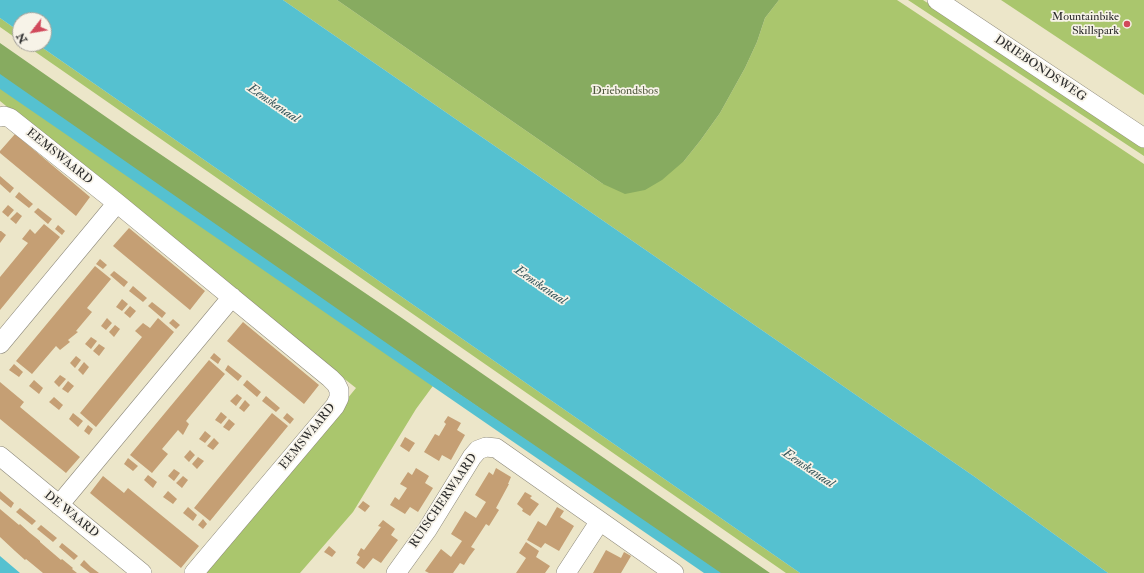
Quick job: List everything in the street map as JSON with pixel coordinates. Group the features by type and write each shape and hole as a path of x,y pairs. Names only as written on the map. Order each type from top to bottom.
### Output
{"street":[{"name":"DRIEBONDSWEG","path":"936,0 1144,138"},
{"name":"EEMSWAARD","path":"0,117 4,116 10,118 117,203 330,378 339,390 339,398 335,406 194,573"},
{"path":"0,344 117,203"},
{"path":"59,505 232,297"},
{"name":"RUISCHERWAARD","path":"396,573 427,530 472,457 478,450 486,447 496,448 674,573"},
{"name":"DE WAARD","path":"0,456 142,573"},
{"path":"566,573 600,522"}],"green space":[{"path":"283,0 337,0 603,184 684,161 720,113 745,68 757,42 765,18 779,0 897,0 1144,164 1144,573 1108,573 975,477"},
{"name":"Driebondsbos","path":"337,0 779,0 765,18 757,42 745,68 720,113 700,141 684,161 662,180 645,190 625,194 603,184"},
{"path":"908,0 923,0 1076,101 1144,147 1144,156"},
{"path":"1001,0 1144,0 1144,95"},
{"path":"0,18 12,26 12,35 0,27"},
{"path":"0,43 132,135 399,316 770,573 718,573 0,77"},
{"path":"36,52 49,52 800,573 786,573"},
{"path":"0,77 438,379 416,409 353,512 300,573 205,573 356,388 220,281 0,101"}],"water":[{"name":"Eemskanaal","path":"0,0 283,0 975,477 1108,573 800,573 49,52 52,52 52,12 12,12 12,26 0,18"},
{"path":"0,74 454,390 721,573 704,573 0,89"},
{"path":"0,556 20,573 0,573"}],"building":[{"path":"15,134 90,197 76,216 0,153 0,151"},
{"path":"0,176 14,188 10,193 0,184"},
{"path":"19,192 33,204 29,208 15,197"},
{"path":"8,205 14,210 8,217 2,212"},
{"path":"38,208 52,219 48,224 34,212"},
{"path":"17,212 22,216 16,224 10,219"},
{"path":"44,224 60,237 0,310 0,277 28,243 22,239 30,229 35,234"},
{"path":"58,225 65,231 62,235 55,229"},
{"path":"129,228 205,291 190,310 113,246"},
{"path":"0,231 6,235 0,243"},
{"path":"100,259 107,265 103,269 96,264"},
{"path":"95,266 111,279 87,308 92,312 76,331 78,332 68,340 70,342 60,350 56,346 32,374 16,361"},
{"path":"114,271 128,282 124,287 110,275"},
{"path":"133,286 147,298 143,302 129,291"},
{"path":"122,299 128,304 122,311 116,307"},
{"path":"152,302 166,313 162,318 148,306"},
{"path":"130,306 136,311 130,318 124,313"},
{"path":"107,318 112,323 106,330 101,326"},
{"path":"158,318 174,332 96,427 80,413 142,337 135,331 143,323 150,328"},
{"path":"173,319 180,325 176,329 169,323"},
{"path":"243,322 319,385 304,404 227,341"},
{"path":"115,325 120,329 114,337 109,332"},
{"path":"91,337 97,341 91,349 85,344"},
{"path":"99,344 105,348 99,356 93,351"},
{"path":"214,353 221,359 218,364 210,358"},
{"path":"76,356 81,360 75,368 70,363"},
{"path":"209,360 225,374 186,421 189,424 183,435 178,430 162,449 168,454 152,473 130,455"},
{"path":"84,362 89,367 83,375 78,370"},
{"path":"14,364 23,372 19,377 9,370"},
{"path":"228,365 242,376 238,381 225,370"},
{"path":"60,375 66,379 59,387 54,382"},
{"path":"34,380 43,388 39,394 29,386"},
{"path":"247,380 261,392 257,397 243,385"},
{"path":"68,381 74,386 68,393 62,389"},
{"path":"0,382 24,402 20,407 80,457 66,473 0,419"},
{"path":"237,394 242,398 236,406 230,401"},
{"path":"266,396 280,408 276,412 262,401"},
{"path":"54,397 63,405 59,410 49,402"},
{"path":"245,400 250,405 244,412 239,408"},
{"path":"221,412 227,417 221,424 215,420"},
{"path":"73,413 83,421 78,427 69,419"},
{"path":"272,413 288,426 210,521 194,508"},
{"path":"287,413 294,419 290,424 283,418"},
{"path":"448,416 461,423 457,430 465,435 451,460 442,455 439,461 424,452 435,434 439,436 446,424 444,422"},
{"path":"229,419 235,424 229,431 223,427"},
{"path":"88,425 93,429 89,435 84,431"},
{"path":"205,431 211,436 205,443 199,439"},
{"path":"405,437 415,443 409,452 400,446"},
{"path":"214,438 219,443 213,450 207,446"},
{"path":"190,450 195,455 189,462 184,457"},
{"path":"198,457 204,461 197,469 192,464"},
{"path":"128,458 138,466 133,471 124,464"},
{"path":"416,468 429,476 425,483 433,488 418,512 410,507 405,514 390,505 395,497 399,500 407,488 400,484 408,472 412,475"},
{"path":"496,468 511,477 509,484 496,508 499,510 489,526 486,524 471,547 475,549 464,565 460,563 453,573 429,573 425,571 441,549 451,557 462,541 451,534 465,511 476,518 486,502 475,495 489,472 493,475"},
{"path":"174,469 180,473 174,481 168,476"},
{"path":"148,475 157,482 153,488 144,480"},
{"path":"103,476 124,493 128,488 199,546 181,568 90,493"},
{"path":"183,476 188,480 182,488 176,483"},
{"path":"0,491 14,503 11,508 0,499"},
{"path":"168,491 177,499 173,504 163,497"},
{"path":"525,492 532,496 530,498 539,504 530,516 522,511 523,509 517,504"},
{"path":"363,501 370,506 365,512 358,507"},
{"path":"188,507 197,515 193,521 183,513"},
{"path":"557,507 564,511 560,517 574,526 559,551 545,543 541,548 527,540 538,521 546,526"},
{"path":"20,508 36,521 32,525 16,512"},
{"path":"0,509 19,525 20,524 61,560 62,559 73,568 72,569 77,573 43,573 26,559 25,560 0,537"},
{"path":"203,519 207,524 203,529 198,525"},
{"path":"383,520 395,529 391,535 398,540 381,563 373,558 364,569 356,563 360,557 357,555 361,548 364,550 381,527 378,526"},
{"path":"41,525 57,538 53,542 37,529"},
{"path":"526,542 539,551 536,557 550,566 545,573 516,573 526,558 519,553"},
{"path":"62,543 78,556 74,560 59,547"},
{"path":"329,546 336,552 332,557 324,552"},
{"path":"606,550 621,558 624,552 631,556 621,573 593,573"},
{"path":"84,560 99,573 90,573 80,565"}],"place":[{"name":"Mountainbike Skillspark","path":"1127,24"}]}
